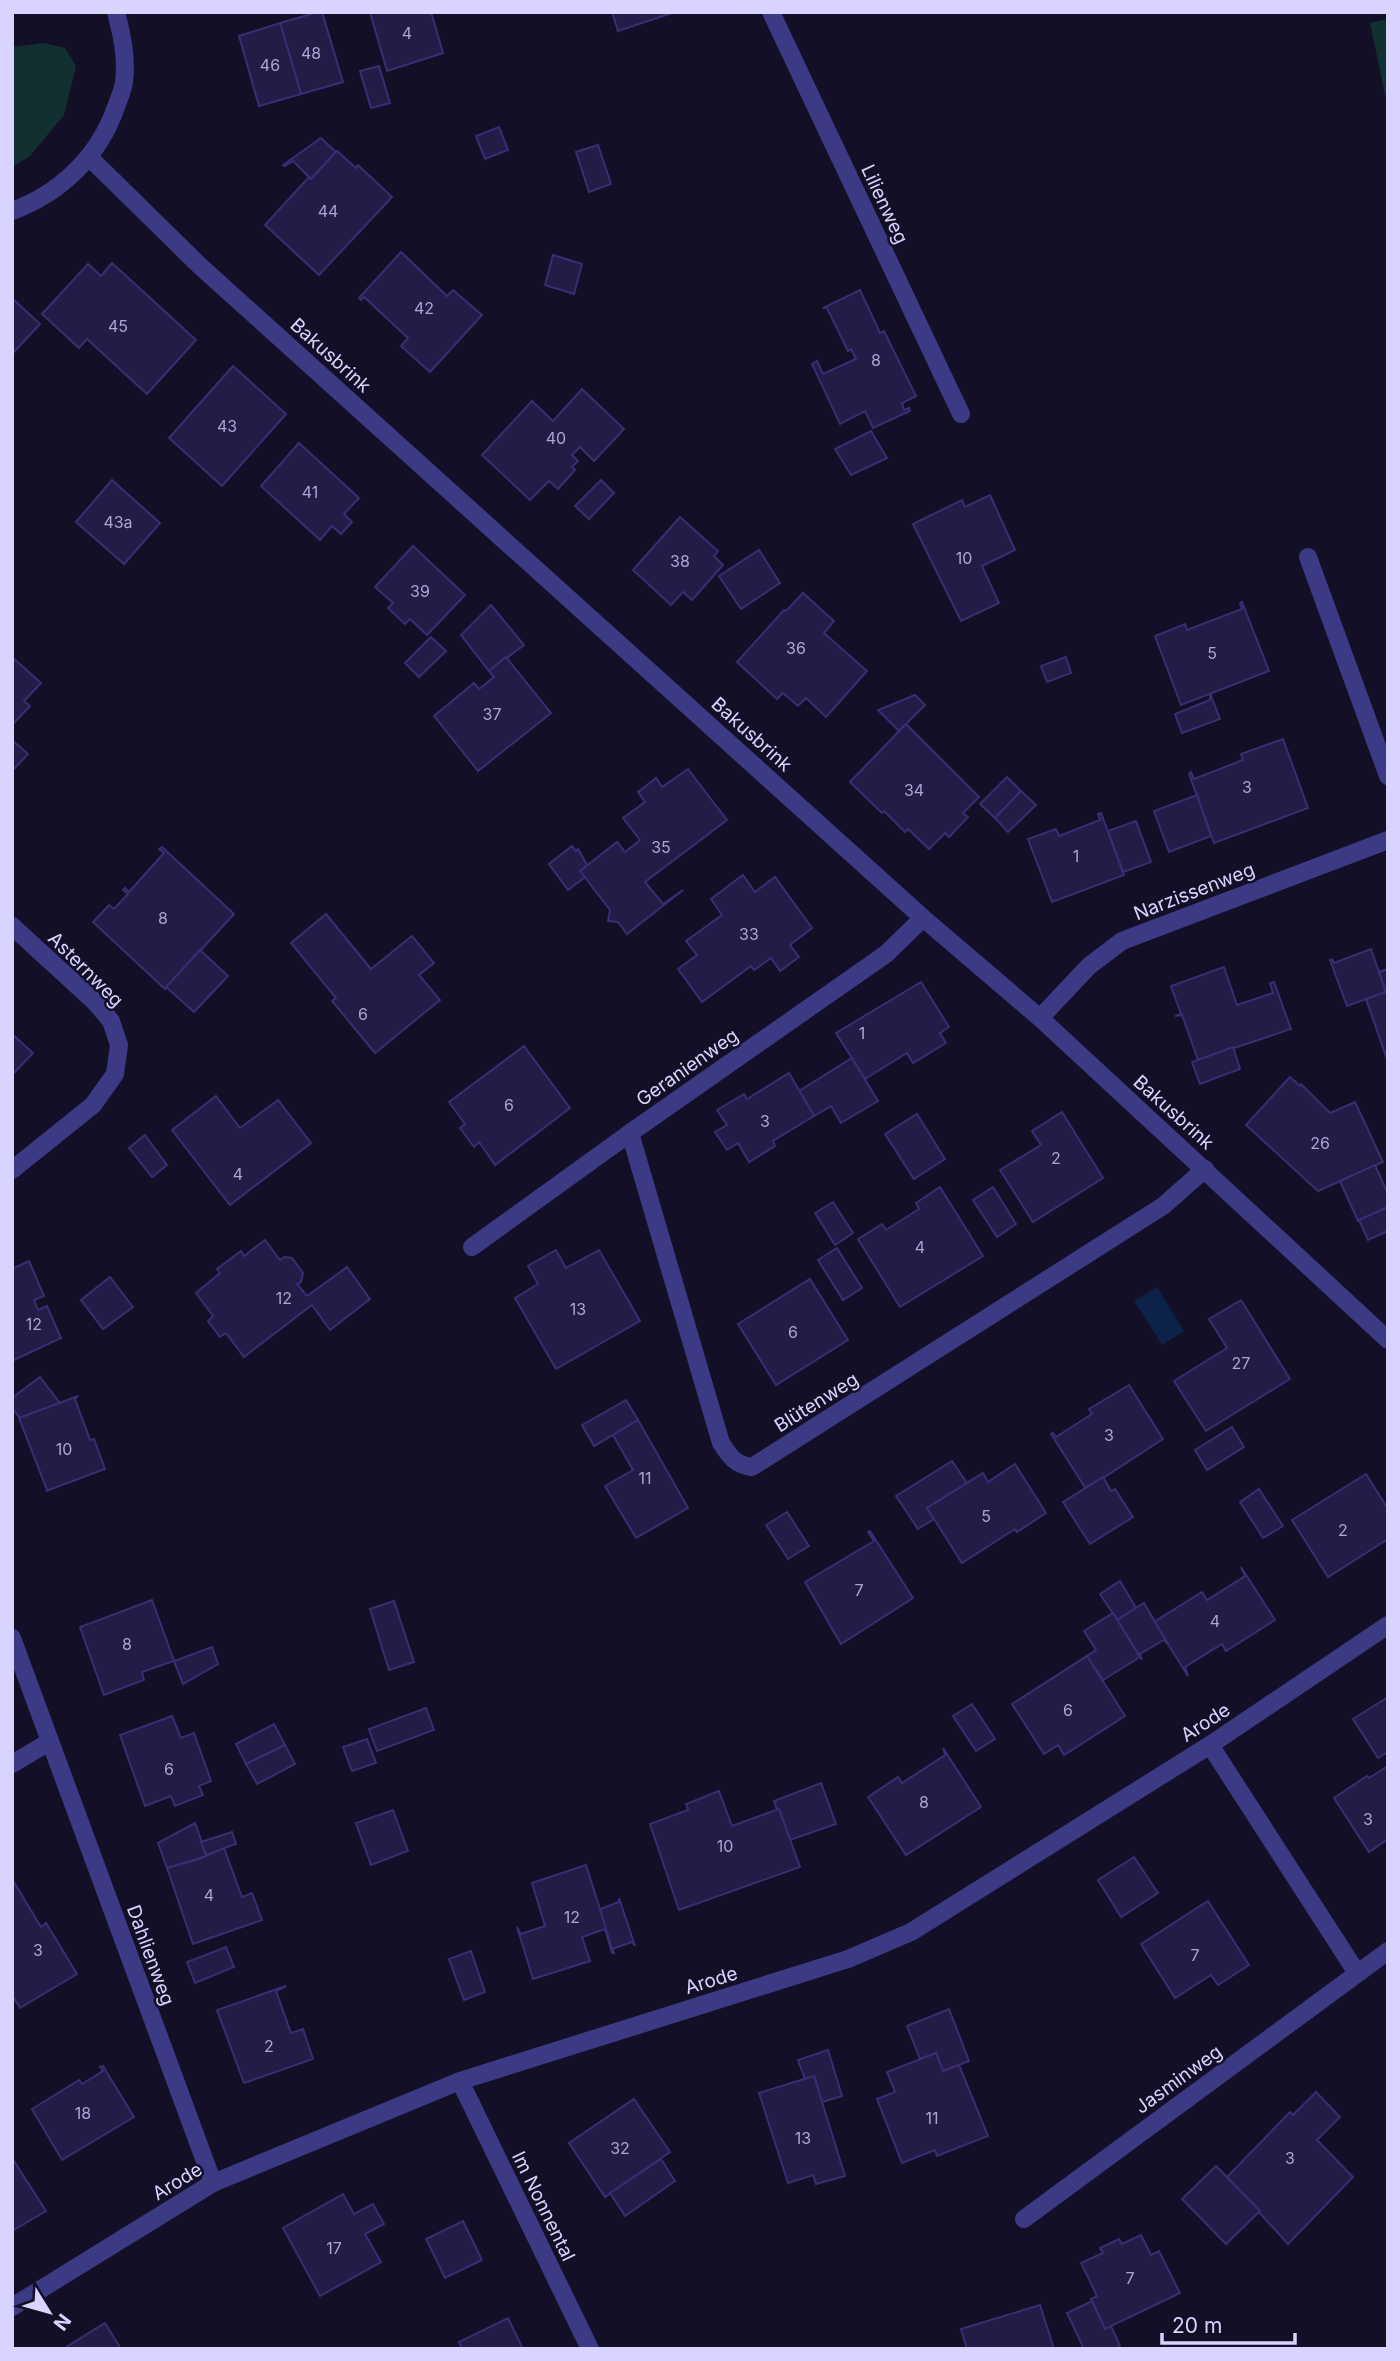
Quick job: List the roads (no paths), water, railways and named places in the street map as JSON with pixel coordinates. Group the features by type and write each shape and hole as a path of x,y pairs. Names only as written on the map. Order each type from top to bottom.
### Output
{"street":[{"path":"12,211 60,186 90,158 110,123 124,84 125,45 116,12"},
{"name":"Lilienweg","path":"771,12 961,414"},
{"name":"Bakusbrink","path":"90,158 200,266 923,918 1040,1018 1388,1340"},
{"path":"1308,557 1388,776"},
{"name":"Narzissenweg","path":"1040,1018 1089,966 1122,941 1388,841"},
{"name":"Geranienweg","path":"472,1247 886,954 923,918"},
{"name":"Asternweg","path":"12,926 94,1002 111,1021 119,1045 115,1074 93,1105 12,1170"},
{"name":"Blütenweg","path":"630,1133 721,1443 730,1457 741,1465 752,1467 1163,1206 1205,1169"},
{"name":"Arode","path":"12,2307 213,2183 460,2081 848,1959 911,1932 1210,1745 1388,1625"},
{"name":"Dahlienweg","path":"12,1638 213,2183"},
{"path":"12,1764 49,1742"},
{"path":"1210,1745 1357,1973"},
{"name":"Jasminweg","path":"1024,2219 1388,1951"},
{"name":"Im Nonnental","path":"460,2081 590,2349"}],"water":[{"path":"1157,1287 1184,1331 1162,1345 1134,1301"}]}
